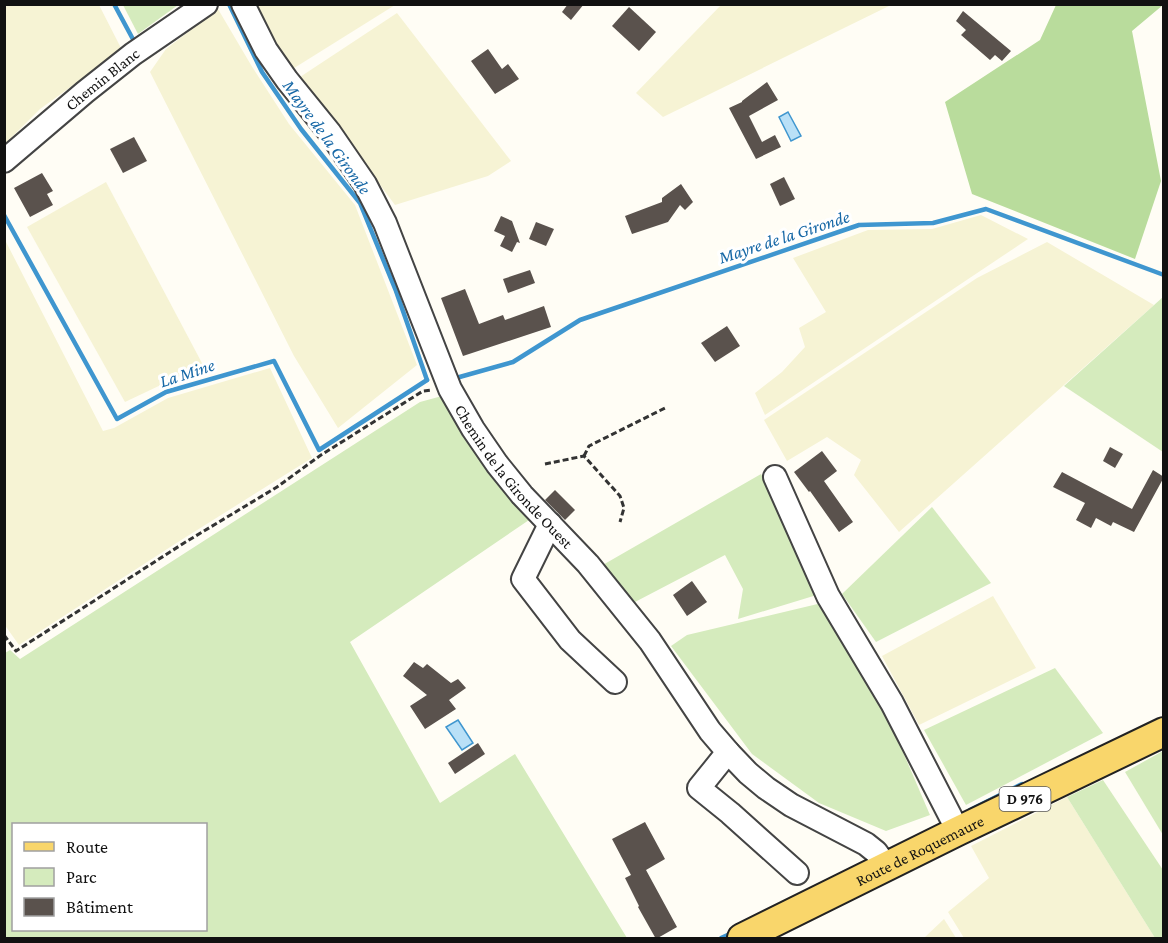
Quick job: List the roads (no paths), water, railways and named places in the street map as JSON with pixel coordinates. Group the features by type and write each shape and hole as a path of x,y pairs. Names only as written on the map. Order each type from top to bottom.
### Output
{"main road":[{"name":"Route de Roquemaure","path":"752,937 958,831 1164,732"}],"street":[{"name":"Chemin Blanc","path":"4,161 133,54 206,4"},
{"name":"Chemin de la Gironde Ouest","path":"243,4 266,50 330,133 365,184 385,224 450,389 472,429 497,464 522,495 588,564 650,641 710,731 748,773 791,805 866,844 876,852 887,867"},
{"path":"775,477 828,596 892,704 958,831"},
{"path":"550,524 523,579 570,640 615,682"},
{"path":"728,752 699,788 796,873"}],"water":[{"path":"788,112 801,136 791,141 779,117"},
{"path":"458,720 473,743 462,750 446,727"}],"waterway":[{"path":"114,4 136,42"},
{"name":"Mayre de la Gironde","path":"229,4 262,72 301,129 360,203 396,291 427,380"},
{"name":"Mayre de la Gironde","path":"456,378 513,362 580,320 859,225 933,223 986,209 1164,275"},
{"name":"La Mine","path":"4,215 117,419 166,392 274,361 319,450 427,380"},
{"path":"970,810 1022,784"},
{"path":"721,938 732,933"}]}
